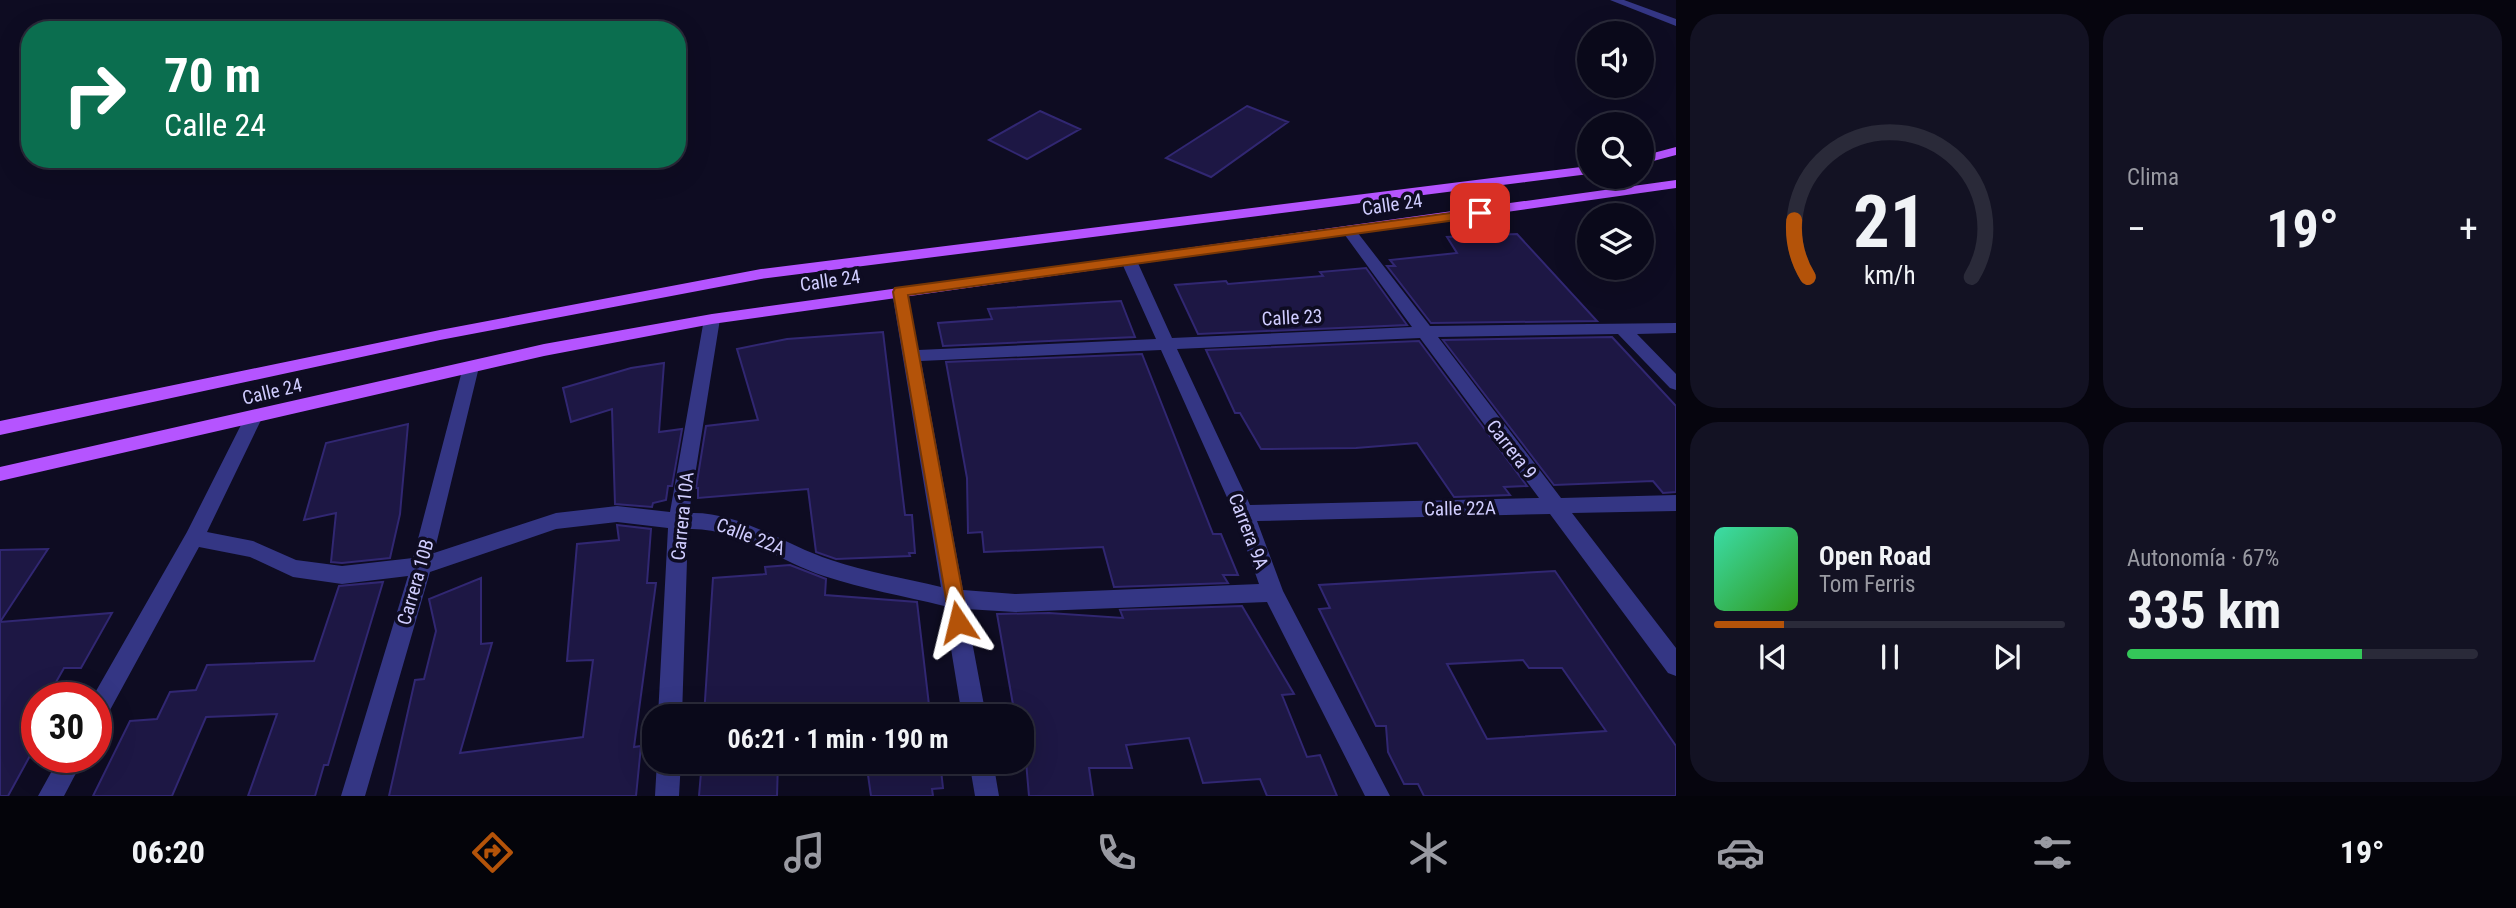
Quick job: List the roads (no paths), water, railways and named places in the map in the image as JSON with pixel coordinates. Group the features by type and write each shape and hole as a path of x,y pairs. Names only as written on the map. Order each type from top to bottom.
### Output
{"main road":[{"path":"1654,157 1676,151"},
{"name":"Calle 24","path":"0,428 440,335 761,274 1577,172"},
{"name":"Calle 24","path":"0,474 471,367 712,319 1349,232 1676,184"}],"street":[{"path":"1615,0 1676,23"},
{"name":"Carrera 9","path":"1349,232 1676,666"},
{"name":"Carrera 9A","path":"1129,261 1169,343 1244,513 1273,593 1378,796"},
{"path":"900,292 972,704"},
{"name":"Carrera 10A","path":"670,704 678,521 712,319"},
{"name":"Calle 23","path":"910,356 1422,332 1676,328"},
{"path":"1622,329 1676,384"},
{"name":"Carrera 10B","path":"352,796 421,566 471,367"},
{"path":"112,684 194,538 253,418"},
{"name":"Calle 22A","path":"1244,513 1676,503"},
{"name":"Calle 22A","path":"194,538 253,549 293,568 342,575 421,566 556,521 617,514 678,521 710,520 782,547 826,568 954,599 1015,603 1273,593"},
{"path":"50,796 63,773"},
{"path":"667,796 668,774"},
{"path":"984,774 987,796"}]}
